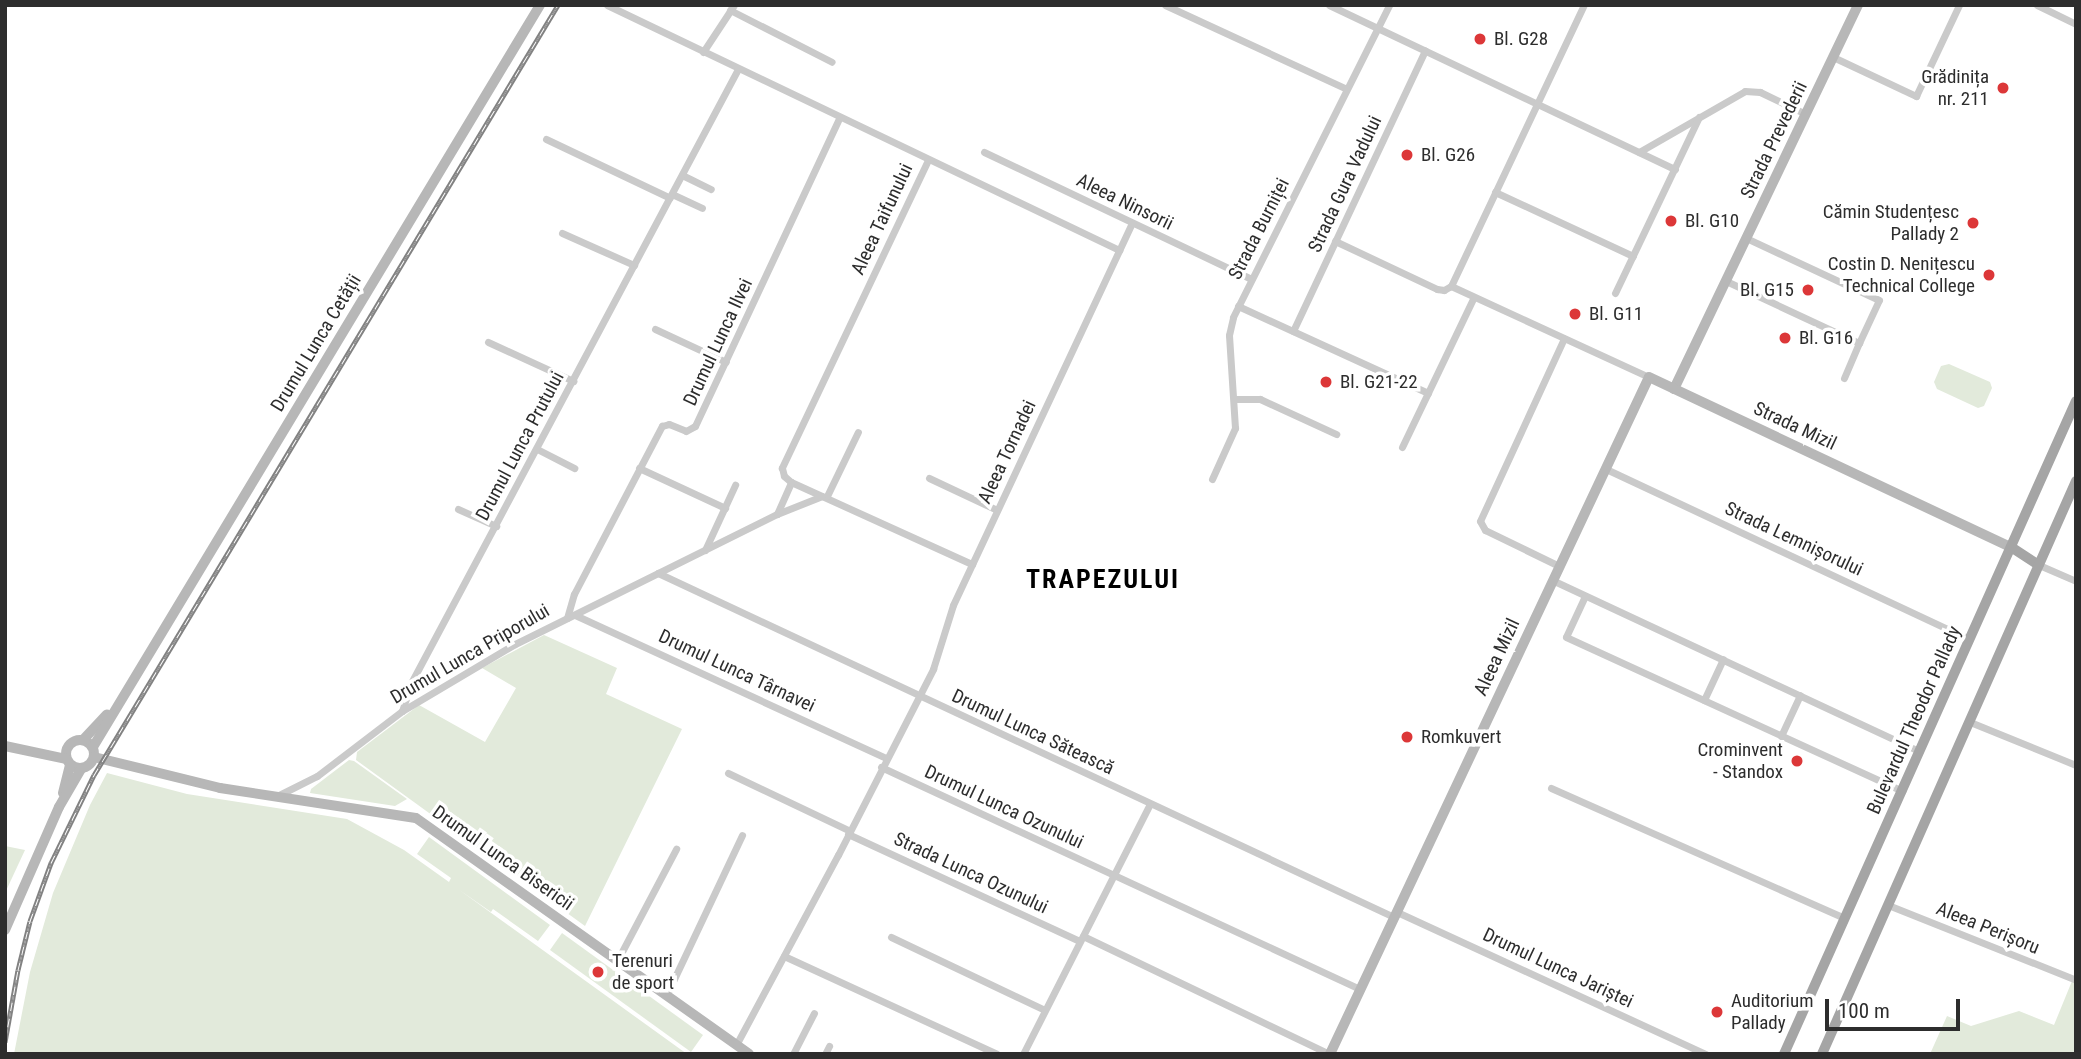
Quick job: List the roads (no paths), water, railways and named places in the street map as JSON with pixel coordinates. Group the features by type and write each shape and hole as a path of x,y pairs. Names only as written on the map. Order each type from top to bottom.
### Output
{"main road":[{"name":"Bulevardul Theodor Pallady","path":"1784,1054 2076,401"},
{"path":"1822,1054 2039,565 2072,498 2076,481"},
{"path":"2011,547 2039,565"}],"street":[{"name":"Drumul Lunca Cetății","path":"93,752 121,698 540,5"},
{"path":"607,5 928,160"},
{"path":"1165,5 1347,89"},
{"path":"1329,5 1675,169"},
{"name":"Strada Burniței","path":"1212,479 1234,433 1229,335 1238,306 1389,5"},
{"path":"1451,286 1584,5"},
{"name":"Strada Prevederii","path":"1674,389 1858,5"},
{"path":"1833,57 1916,96 1959,5"},
{"path":"2037,5 2076,24"},
{"path":"703,52 732,8 832,62"},
{"name":"Strada Gura Vadului","path":"1293,331 1425,50"},
{"name":"Drumul Lunca Prutului","path":"402,711 411,683 738,69"},
{"path":"1639,152 1736,94 1752,91 1806,114"},
{"path":"1615,293 1699,117"},
{"name":"Drumul Lunca Ilvei","path":"571,616 574,594 664,424 686,431 695,426 839,118"},
{"path":"546,139 702,208"},
{"name":"Aleea Ninsorii","path":"985,152 1251,279"},
{"name":"Aleea Taifunului","path":"777,514 791,482 784,476 782,468 928,160 1119,250"},
{"path":"682,175 711,190"},
{"path":"1495,192 1633,256"},
{"name":"Aleea Tornadei","path":"919,696 938,658 949,615 1132,223"},
{"path":"562,233 634,265"},
{"path":"1746,238 1879,300 1844,378"},
{"name":"Strada Mizil","path":"1335,241 1437,289 1444,290 1451,286 2011,547"},
{"path":"1726,281 1859,343"},
{"path":"1402,447 1474,297"},
{"path":"1238,306 1428,393"},
{"path":"655,329 726,362"},
{"path":"1559,566 1485,530 1480,521 1564,338"},
{"path":"488,342 573,381"},
{"name":"Aleea Mizil","path":"1330,1054 1649,377"},
{"path":"1234,399 1260,399 1336,434"},
{"path":"825,496 858,432"},
{"path":"537,449 574,468"},
{"path":"639,468 724,508"},
{"name":"Strada Lemnișorului","path":"1606,469 1969,639"},
{"path":"929,478 997,510"},
{"path":"791,482 972,564"},
{"path":"705,550 735,485"},
{"name":"Drumul Lunca Priporului","path":"274,797 317,776 402,711 481,663 777,514 825,496"},
{"path":"458,509 496,526"},
{"path":"2039,565 2076,581"},
{"name":"Drumul Lunca Sătească","path":"659,573 1150,804 1395,915"},
{"path":"1552,580 1919,751"},
{"path":"1585,596 1566,637 1902,791"},
{"name":"Drumul Lunca Târnavei","path":"571,616 886,758"},
{"path":"1704,700 1723,659"},
{"path":"1781,736 1800,695"},
{"path":"736,1045 919,696"},
{"name":"Drumul Lunca Cetății","path":"83,740 121,698"},
{"path":"1970,722 2076,765"},
{"path":"59,807 68,762 68,747 73,741 83,740 93,752 208,785 274,797"},
{"path":"5,747 30,750 81,769"},
{"path":"30,750 68,747"},
{"path":"5,930 59,807 81,769 89,765 93,752"},
{"name":"Drumul Lunca Ozunului","path":"881,767 1114,875"},
{"name":"Strada Lunca Ozunului","path":"728,773 849,833 1330,1054"},
{"path":"1551,788 1845,918"},
{"name":"Drumul Lunca Bisericii","path":"274,797 393,813 422,821 749,1054"},
{"path":"1023,1054 1150,804"},
{"path":"666,996 742,835"},
{"path":"617,961 635,933 676,849"},
{"path":"1114,875 1360,989"},
{"name":"Aleea Perișoru","path":"1888,905 2076,980"},
{"name":"Drumul Lunca Jariștei","path":"1395,915 1706,1054"},
{"path":"891,937 1045,1010"},
{"path":"784,956 997,1054"},
{"path":"793,1054 814,1013"}],"railway":[{"path":"5,1042 30,921 51,863 94,775 558,5"}],"place":[{"name":"Bl. G28","path":"1480,39"},
{"name":"Grădinița nr. 211","path":"2003,88"},
{"name":"Bl. G26","path":"1407,155"},
{"name":"Bl. G10","path":"1671,221"},
{"name":"Cămin Studențesc Pallady 2","path":"1973,223"},
{"name":"Costin D. Nenițescu Technical College","path":"1989,275"},
{"name":"Bl. G15","path":"1808,290"},
{"name":"Bl. G11","path":"1575,314"},
{"name":"Bl. G16","path":"1785,338"},
{"name":"Bl. G21-22","path":"1326,382"},
{"name":"Romkuvert","path":"1407,737"},
{"name":"Crominvent - Standox","path":"1797,761"},
{"name":"Terenuri de sport","path":"598,972"},
{"name":"Auditorium Pallady","path":"1717,1012"}],"district":[{"name":"TRAPEZULUI","path":"1103,580"}]}
